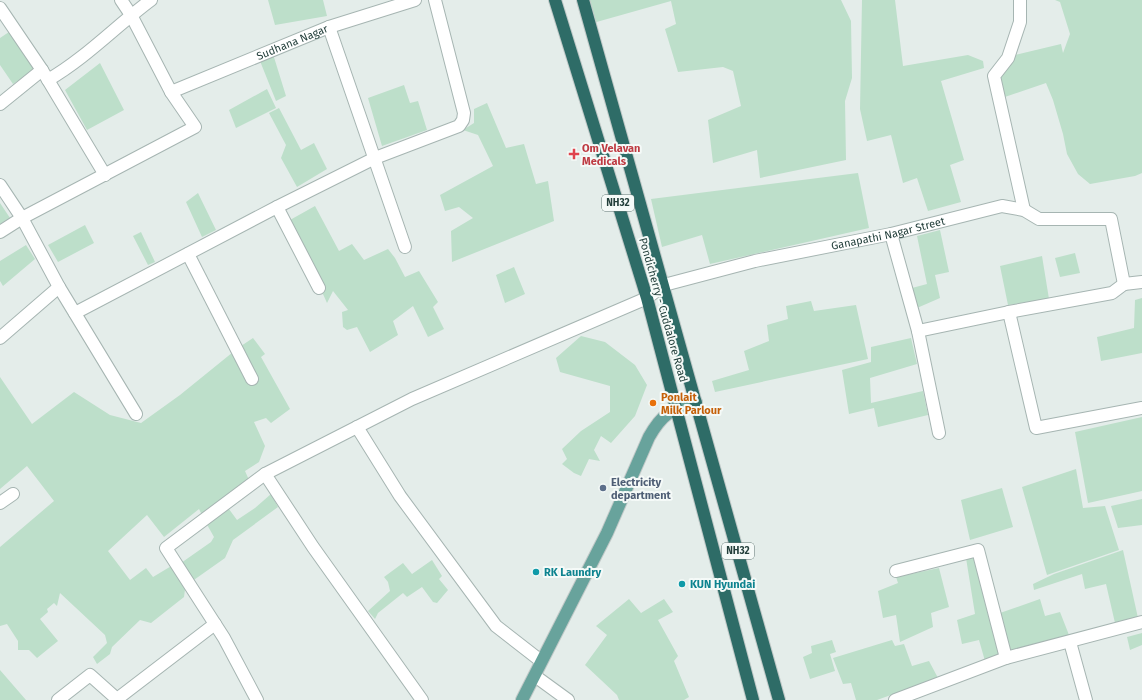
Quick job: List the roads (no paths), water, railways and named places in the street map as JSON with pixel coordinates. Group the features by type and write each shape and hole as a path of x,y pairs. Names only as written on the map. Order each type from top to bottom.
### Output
{"highway":[{"name":"Pondicherry - Cuddalore Road","path":"555,0 647,298 753,700"},
{"name":"Pondicherry - Cuddalore Road","path":"583,0 779,700"}],"main road":[{"path":"522,700 607,533 649,437 657,424 666,415 677,408 696,402"}],"street":[{"path":"0,232 22,218 195,127 171,92 131,15 121,0"},
{"path":"0,104 45,75 59,73 91,50 131,15 151,0"},
{"name":"Sudhana Nagar","path":"171,92 389,4 415,0"},
{"path":"75,313 277,207 375,158 459,126 463,120 464,113 435,0"},
{"path":"1020,0 1020,22 1008,58 994,76 1024,210"},
{"path":"0,8 45,75 105,175"},
{"path":"329,27 406,247"},
{"path":"0,185 22,218 59,288 136,414"},
{"name":"Ganapathi Nagar Street","path":"664,285 755,261 891,234 1002,206 1024,210 1039,219 1111,220 1124,284"},
{"path":"277,207 319,288"},
{"path":"891,234 918,331 939,433"},
{"path":"188,254 252,379"},
{"path":"918,331 1112,293 1124,284 1142,282"},
{"path":"256,700 224,638 166,548 266,474 412,399 647,298 664,285"},
{"path":"0,338 59,288"},
{"path":"1009,312 1036,428 1142,408"},
{"path":"357,427 400,496 496,626 541,661"},
{"path":"266,474 313,547 422,700"},
{"path":"0,503 13,494"},
{"path":"896,571 978,550 1006,658"},
{"path":"895,700 1006,658 1142,622"},
{"path":"58,700 90,675 118,700 215,624"},
{"path":"1070,642 1086,700"},
{"path":"535,676 568,700"}],"place":[{"name":"Om Velavan Medicals","path":"574,154"},
{"name":"Ponlait Milk Parlour","path":"653,403"},
{"name":"Electricity department","path":"603,488"},
{"name":"RK Laundry","path":"536,572"},
{"name":"KUN Hyundai","path":"682,584"}]}
